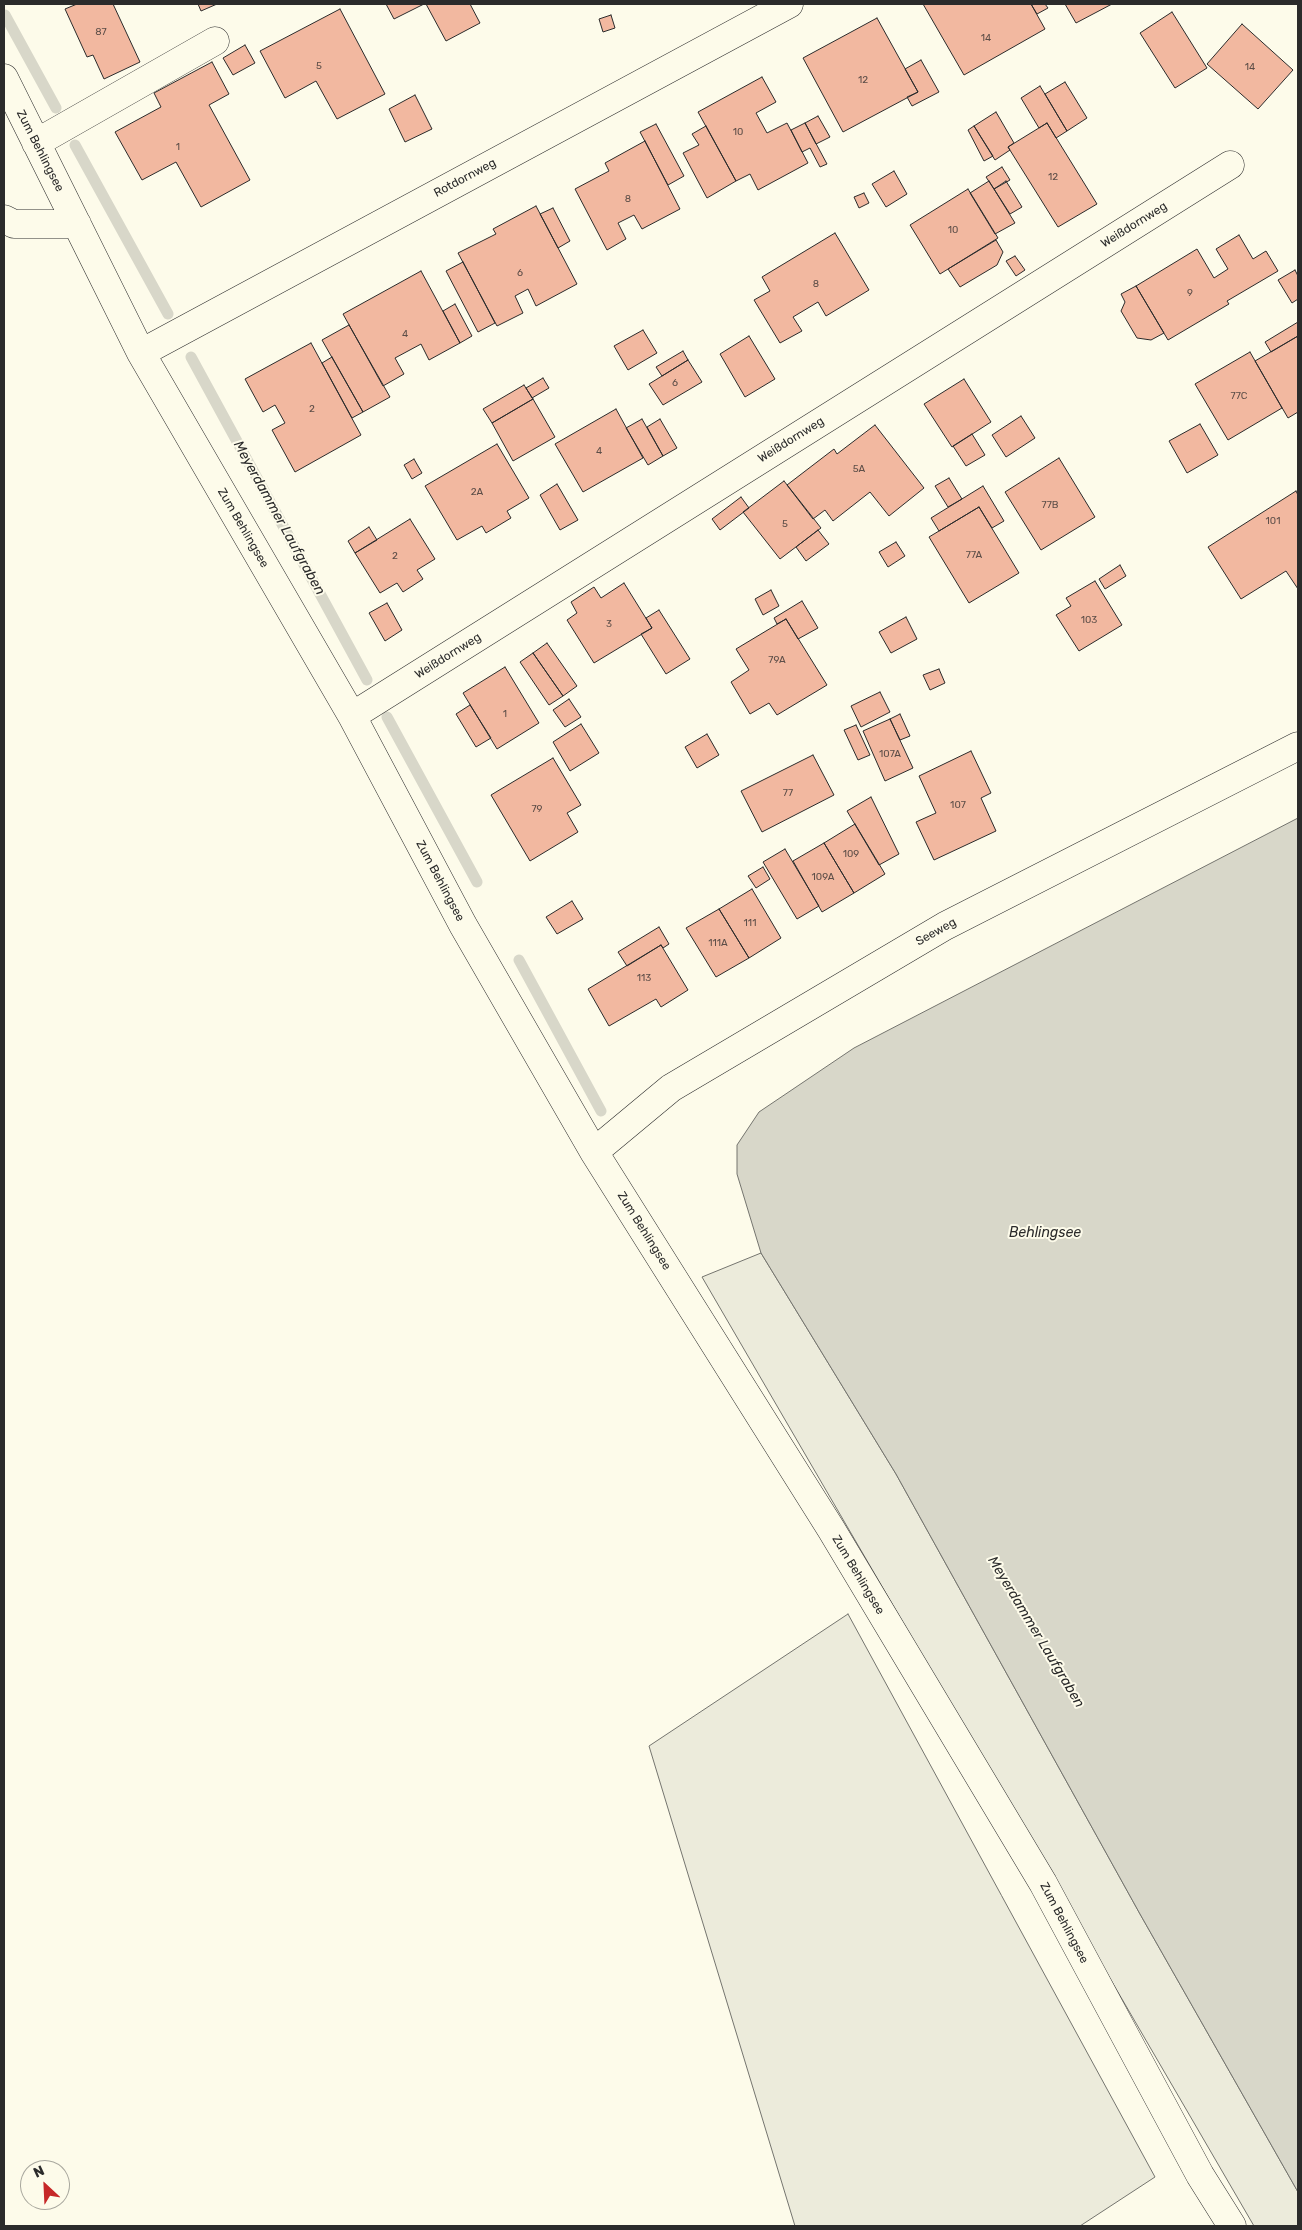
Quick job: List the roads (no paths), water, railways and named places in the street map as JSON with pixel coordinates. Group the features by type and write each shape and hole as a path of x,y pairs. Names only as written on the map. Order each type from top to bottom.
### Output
{"street":[{"name":"Rotdornweg","path":"141,353 789,4"},
{"path":"36,144 215,41"},
{"name":"Zum Behlingsee","path":"4,78 141,353 352,716 463,925 594,1152 831,1529 1038,1874 1200,2175 1232,2226"},
{"name":"Weißdornweg","path":"352,716 1230,165"},
{"path":"4,219 14,224 77,224"},
{"name":"Seeweg","path":"594,1152 671,1088 945,926 1298,746"}],"water":[{"name":"Behlingsee","path":"1298,818 1298,2192 1140,1914 896,1474 761,1253 737,1174 737,1145 759,1112 854,1048"}],"waterway":[{"name":"Meyerdammer Laufgraben","path":"5,15 56,108"},
{"name":"Meyerdammer Laufgraben","path":"75,145 168,314"},
{"name":"Meyerdammer Laufgraben","path":"191,357 367,680"},
{"name":"Meyerdammer Laufgraben","path":"387,717 477,882"},
{"name":"Meyerdammer Laufgraben","path":"519,960 601,1111"}]}
